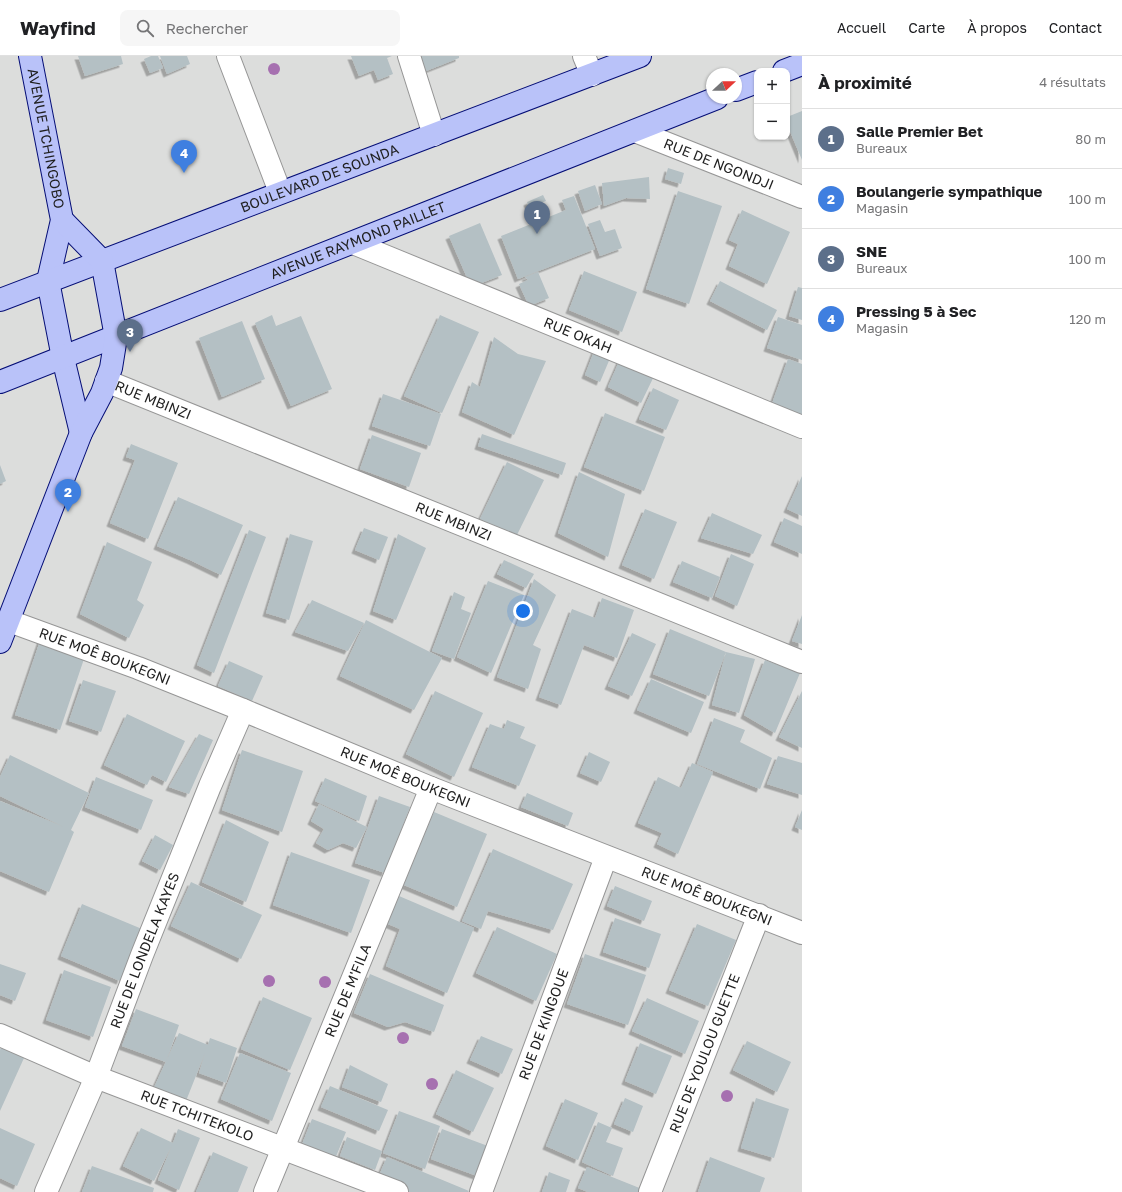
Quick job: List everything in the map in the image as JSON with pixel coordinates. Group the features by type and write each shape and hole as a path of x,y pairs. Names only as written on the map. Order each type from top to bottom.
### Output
{"main road":[{"name":"AVENUE TCHINGOBO","path":"30,56 62,220 48,281"},
{"name":"BOULEVARD DE SOUNDA","path":"0,300 434,134 588,66 640,56"},
{"path":"790,69 802,64"},
{"path":"742,88 754,83"},
{"name":"AVENUE RAYMOND PAILLET","path":"0,382 706,102"},
{"name":"AVENUE TCHINGOBO","path":"62,220 102,261"},
{"path":"0,642 4,623 81,433 102,393 111,368 116,337 102,261"},
{"path":"48,281 63,358 81,433"}],"street":[{"path":"228,56 280,192"},
{"path":"409,56 434,134"},
{"name":"RUE DE NGONDJI","path":"635,131 802,197"},
{"name":"RUE OKAH","path":"353,243 802,426"},
{"name":"RUE MBINZI","path":"106,382 802,662"},
{"name":"RUE MOÊ BOUKEGNI","path":"4,623 138,668 431,788 802,933"},
{"name":"RUE DE LONDELA KAYES","path":"46,1192 96,1077 142,955 207,793 243,710"},
{"name":"RUE DE M'FILA","path":"265,1192 431,788"},
{"name":"RUE DE KINGOUE","path":"481,1192 606,857"},
{"name":"RUE DE YOULOU GUETTE","path":"650,1192 759,916"},
{"name":"RUE TCHITEKOLO","path":"0,1035 96,1077 397,1192"}],"shaded area":[{"path":"0,56 802,56 802,1192 0,1192"}],"building":[{"path":"78,56 121,56 123,64 85,76"},
{"path":"151,56 158,56 163,68 150,73 144,59"},
{"path":"160,56 187,56 190,64 167,74"},
{"path":"351,56 392,56 387,58 393,74 378,80 374,70 359,76"},
{"path":"420,56 459,56 459,58 426,71"},
{"path":"802,111 802,160 790,131 790,116"},
{"path":"668,168 684,173 681,184 665,179"},
{"path":"649,177 650,199 626,198 604,206 602,183"},
{"path":"595,185 602,204 585,211 578,191"},
{"path":"678,191 722,206 689,304 646,289"},
{"path":"543,195 546,201 529,207 527,202"},
{"path":"574,196 595,249 518,279 501,236 566,210 562,200"},
{"path":"742,210 790,232 767,284 729,266 738,244 729,240"},
{"path":"600,220 605,232 615,229 622,248 600,256 588,224"},
{"path":"480,223 502,275 471,287 449,236"},
{"path":"584,271 637,292 622,332 569,310"},
{"path":"538,272 549,298 529,306 519,284 528,280 525,277"},
{"path":"720,281 777,310 767,330 710,301"},
{"path":"798,287 802,288 802,320 789,316"},
{"path":"272,315 276,326 301,316 332,389 291,406 255,323"},
{"path":"440,315 479,332 442,413 404,396"},
{"path":"778,317 802,325 802,360 767,348"},
{"path":"242,321 265,379 222,397 199,338"},
{"path":"494,337 518,354 546,361 514,435 462,412 472,382 480,387"},
{"path":"595,349 611,356 600,382 585,375"},
{"path":"621,357 657,370 641,403 608,387"},
{"path":"788,359 802,364 802,423 769,412"},
{"path":"653,388 679,400 666,430 639,419"},
{"path":"383,394 441,414 430,446 372,426"},
{"path":"605,413 665,437 644,491 584,467"},
{"path":"482,434 566,463 562,475 478,446"},
{"path":"372,435 421,453 409,487 360,469"},
{"path":"131,444 178,463 148,539 110,523 135,460 126,457"},
{"path":"507,462 544,480 516,537 480,519"},
{"path":"0,465 6,481 0,484"},
{"path":"579,472 625,494 608,557 558,533"},
{"path":"802,476 802,516 787,509"},
{"path":"178,497 243,525 221,575 157,546"},
{"path":"645,509 677,522 654,579 622,565"},
{"path":"712,513 762,535 753,554 701,538"},
{"path":"784,518 802,526 802,554 774,542"},
{"path":"364,528 388,537 379,560 355,550"},
{"path":"249,530 266,537 214,673 197,665"},
{"path":"290,534 313,541 289,620 266,613"},
{"path":"398,534 426,548 396,620 373,611"},
{"path":"107,542 152,562 137,600 144,605 129,638 80,614"},
{"path":"731,554 754,564 737,606 715,596"},
{"path":"504,560 534,574 526,588 497,574"},
{"path":"682,561 720,577 712,598 673,582"},
{"path":"534,579 556,595 533,645 541,649 528,689 497,677"},
{"path":"488,581 524,595 491,673 457,657"},
{"path":"454,592 465,597 461,609 471,613 454,659 432,651"},
{"path":"602,598 634,610 617,658 584,645 561,705 539,697 572,609 595,618"},
{"path":"312,600 364,623 348,651 295,632"},
{"path":"802,615 802,644 792,641"},
{"path":"366,620 442,658 414,710 340,676"},
{"path":"670,629 726,652 709,696 653,674"},
{"path":"632,633 656,644 632,696 608,686"},
{"path":"41,638 86,653 60,730 15,715"},
{"path":"726,652 755,659 739,713 712,705"},
{"path":"765,660 800,673 775,733 744,715"},
{"path":"229,661 263,676 252,701 218,686"},
{"path":"651,679 704,702 691,733 637,710"},
{"path":"83,680 116,691 101,732 69,721"},
{"path":"435,691 483,713 454,777 406,754"},
{"path":"802,691 802,748 779,737"},
{"path":"127,714 185,741 166,782 152,775 147,785 104,765"},
{"path":"714,718 745,730 740,742 772,758 760,789 697,764"},
{"path":"507,720 525,727 520,738 536,745 519,786 472,767 490,724 504,729"},
{"path":"199,734 213,740 189,794 169,787"},
{"path":"242,750 303,771 282,832 222,810"},
{"path":"589,752 610,762 601,782 580,773"},
{"path":"10,755 89,793 71,830 74,832 49,892 0,871 0,801 64,827 0,796 0,777"},
{"path":"778,756 802,763 802,795 767,784"},
{"path":"692,763 713,772 678,854 657,844 662,833 638,823 658,777 681,788"},
{"path":"96,777 153,800 141,830 85,807"},
{"path":"325,778 367,796 359,821 315,801"},
{"path":"527,793 573,813 568,826 521,807"},
{"path":"379,796 410,807 385,873 355,863"},
{"path":"319,804 367,827 356,848 343,843 328,850 316,843 324,829 311,821"},
{"path":"802,810 802,830 795,827"},
{"path":"434,812 487,834 457,907 404,885"},
{"path":"226,820 269,842 246,902 202,882"},
{"path":"155,835 173,845 160,870 142,861"},
{"path":"493,849 573,884 553,930 488,911 481,929 462,921"},
{"path":"291,852 370,880 351,933 273,905"},
{"path":"191,882 262,915 241,959 171,926"},
{"path":"615,886 652,901 644,921 607,906"},
{"path":"399,896 474,928 447,993 386,966 400,929 388,924"},
{"path":"82,904 142,929 120,981 61,956"},
{"path":"615,918 661,934 649,968 603,952"},
{"path":"697,924 736,940 708,1006 669,990"},
{"path":"497,927 557,954 536,1001 476,973"},
{"path":"585,954 646,975 628,1025 567,1004"},
{"path":"0,964 26,973 15,1001 0,995"},
{"path":"64,970 111,987 93,1037 46,1020"},
{"path":"370,974 444,1005 434,1032 405,1022 388,1027 354,1013"},
{"path":"263,997 312,1018 290,1070 241,1049"},
{"path":"647,998 699,1021 685,1054 632,1031"},
{"path":"136,1009 179,1025 166,1062 122,1046"},
{"path":"179,1033 208,1045 210,1038 237,1048 226,1083 199,1073 205,1053 184,1106 152,1092"},
{"path":"481,1036 513,1049 502,1074 470,1060"},
{"path":"747,1041 791,1062 777,1092 733,1070"},
{"path":"640,1043 672,1056 656,1094 625,1081"},
{"path":"1,1047 24,1058 0,1111 0,1050"},
{"path":"240,1053 291,1073 272,1121 221,1099"},
{"path":"350,1065 388,1084 381,1102 342,1087"},
{"path":"456,1070 494,1088 473,1132 436,1114"},
{"path":"330,1086 388,1110 379,1131 321,1107"},
{"path":"625,1098 643,1106 633,1132 614,1124"},
{"path":"756,1098 789,1109 774,1158 741,1148"},
{"path":"565,1099 598,1113 578,1160 546,1146"},
{"path":"399,1111 440,1126 425,1169 383,1153"},
{"path":"312,1119 346,1132 335,1159 301,1147"},
{"path":"598,1122 612,1128 606,1142 623,1148 613,1176 582,1162"},
{"path":"0,1128 35,1144 17,1186 0,1178"},
{"path":"141,1128 173,1143 178,1129 200,1138 179,1190 158,1180 172,1145 154,1181 123,1166"},
{"path":"442,1129 488,1146 477,1176 431,1159"},
{"path":"347,1137 382,1151 375,1170 340,1156"},
{"path":"213,1152 248,1167 238,1192 196,1192"},
{"path":"387,1157 469,1191 405,1192 377,1180"},
{"path":"710,1157 765,1178 760,1192 698,1192"},
{"path":"92,1166 154,1188 153,1192 82,1192"},
{"path":"587,1167 642,1189 641,1192 588,1192 578,1188"},
{"path":"549,1172 570,1180 566,1192 542,1192"}],"place":[{"name":"Pressing 5 à Sec","path":"184,173"},
{"name":"Salle Premier Bet","path":"537,234"},
{"name":"SNE","path":"130,352"},
{"name":"Boulangerie sympathique","path":"68,512"}]}
